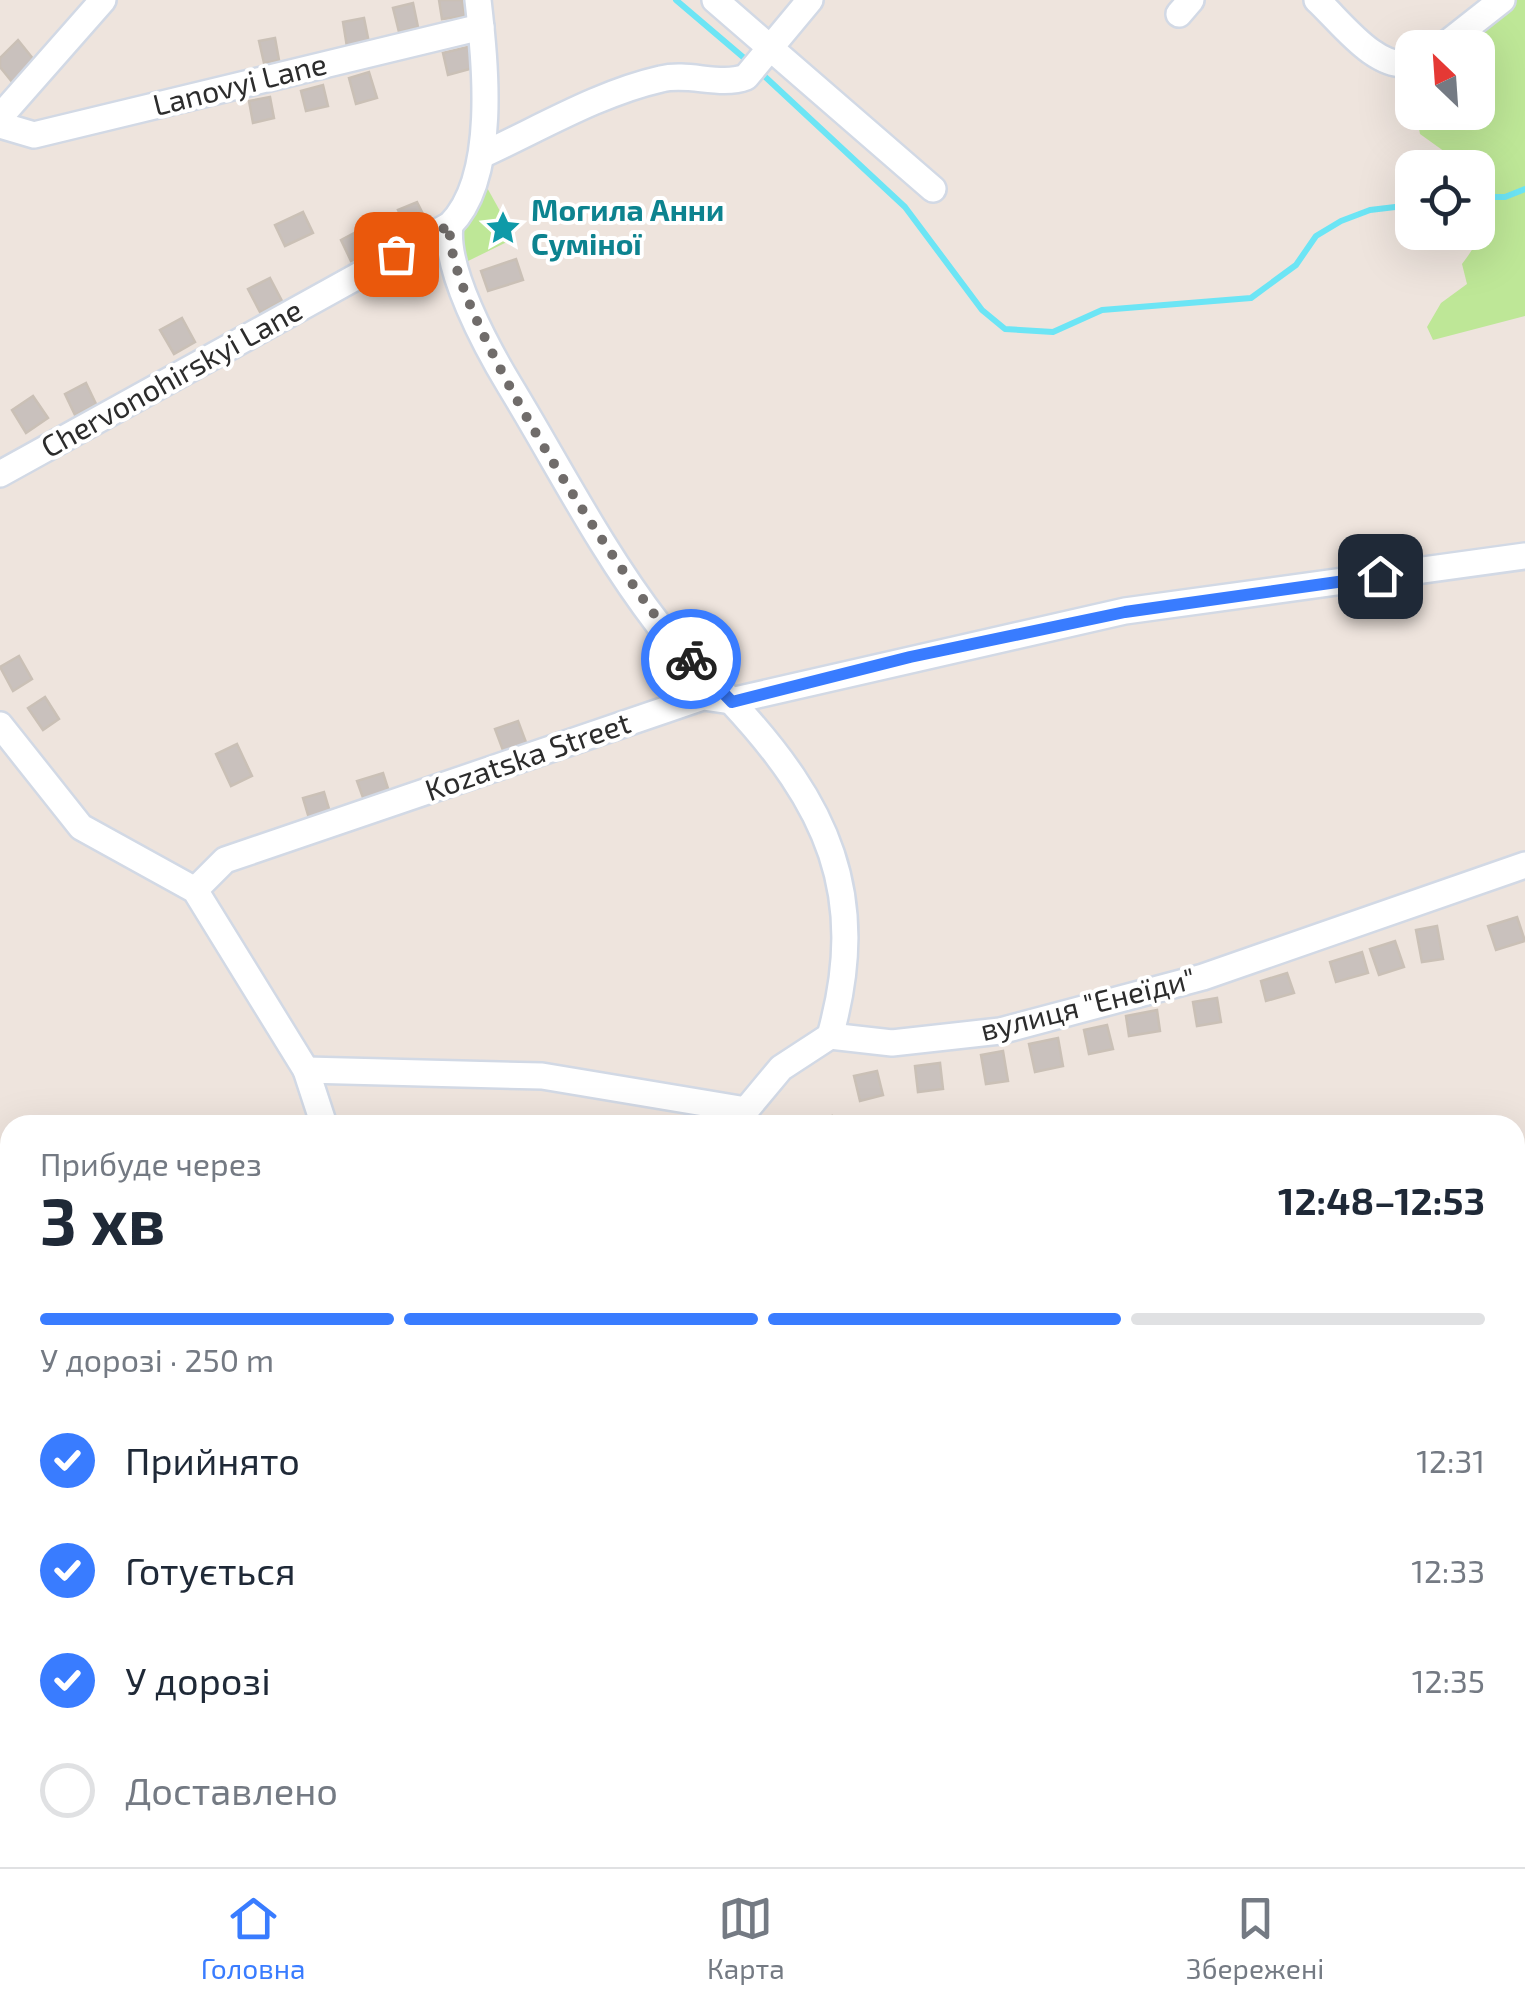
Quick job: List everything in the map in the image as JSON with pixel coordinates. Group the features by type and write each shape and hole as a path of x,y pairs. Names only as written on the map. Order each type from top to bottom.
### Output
{"street":[{"path":"0,116 103,0"},
{"path":"478,0 482,156 469,193 450,225 467,302 503,374 630,584 660,626 732,702 802,785 840,880 843,974 830,1036 780,1068 748,1115"},
{"path":"715,0 933,189"},
{"path":"482,156 607,97 661,79 686,76 736,81 746,77 810,0"},
{"path":"1317,0 1380,58 1395,64"},
{"path":"1464,30 1502,0"},
{"name":"Lanovyi Lane","path":"0,125 34,135 481,26"},
{"name":"Chervonohirskyi Lane","path":"0,474 450,225"},
{"name":"Kozatska Street","path":"195,890 225,860 703,697 732,702 910,657 1125,612 1525,556"},
{"path":"0,725 80,827 195,890 306,1070 321,1115"},
{"name":"вулиця \"Енеїди\"","path":"830,1036 892,1043 1000,1031 1203,977 1525,865"},
{"path":"306,1070 542,1076 731,1115"}],"green space":[{"path":"1508,0 1525,0 1525,316 1433,340 1427,327 1441,303 1467,284 1462,264 1472,250 1495,250 1495,150 1442,150 1419,130 1495,130 1495,30 1471,30"},
{"path":"485,184 515,238 464,263 460,227"}],"building":[{"path":"439,0 462,0 465,16 442,19"},
{"path":"413,3 418,27 399,32 393,8"},
{"path":"364,18 369,43 347,47 343,22"},
{"path":"275,38 279,60 264,63 259,41"},
{"path":"18,40 34,60 13,83 0,67 0,58"},
{"path":"468,47 473,68 448,75 443,53"},
{"path":"369,72 377,98 356,104 349,78"},
{"path":"323,85 328,106 306,111 301,91"},
{"path":"270,97 274,118 253,123 249,101"},
{"path":"417,202 427,222 408,231 398,210"},
{"path":"303,212 313,233 285,246 275,225"},
{"path":"360,230 370,252 351,261 341,240"},
{"path":"516,259 523,280 488,291 481,271"},
{"path":"270,278 282,301 260,312 248,289"},
{"path":"182,318 195,342 174,354 160,330"},
{"path":"86,383 96,404 75,415 65,394"},
{"path":"33,396 48,418 26,433 12,410"},
{"path":"19,656 32,679 13,691 0,667"},
{"path":"45,697 59,719 43,730 28,708"},
{"path":"518,721 527,745 504,753 495,729"},
{"path":"237,744 252,776 231,786 216,754"},
{"path":"383,773 391,798 366,806 357,781"},
{"path":"324,792 332,819 311,825 303,798"},
{"path":"1517,917 1525,941 1496,950 1488,926"},
{"path":"1437,926 1443,959 1422,962 1416,930"},
{"path":"1395,941 1404,967 1379,975 1370,949"},
{"path":"1362,952 1368,973 1336,982 1330,962"},
{"path":"1287,973 1294,993 1266,1001 1261,981"},
{"path":"1217,998 1221,1022 1197,1026 1193,1002"},
{"path":"1157,1010 1160,1031 1129,1036 1126,1016"},
{"path":"1107,1025 1113,1049 1089,1054 1084,1030"},
{"path":"1058,1038 1063,1066 1035,1072 1029,1044"},
{"path":"1003,1051 1008,1081 986,1084 981,1055"},
{"path":"940,1063 943,1089 918,1092 915,1066"},
{"path":"877,1071 883,1095 860,1101 854,1076"}],"waterway":[{"path":"676,0 750,63"},
{"path":"761,73 905,207 982,310 1005,329 1053,332 1102,310 1251,298 1296,265 1316,236 1370,210 1395,207"},
{"path":"1495,197 1525,189"}],"way so far":[{"path":"396,254 450,225 462,289 503,374 630,584 660,626 691,659"}],"place":[{"name":"Могила Анни Суміної","path":"503,228"}],"route":[{"path":"691,659 732,702 910,657 1125,612 1380,576"}]}
